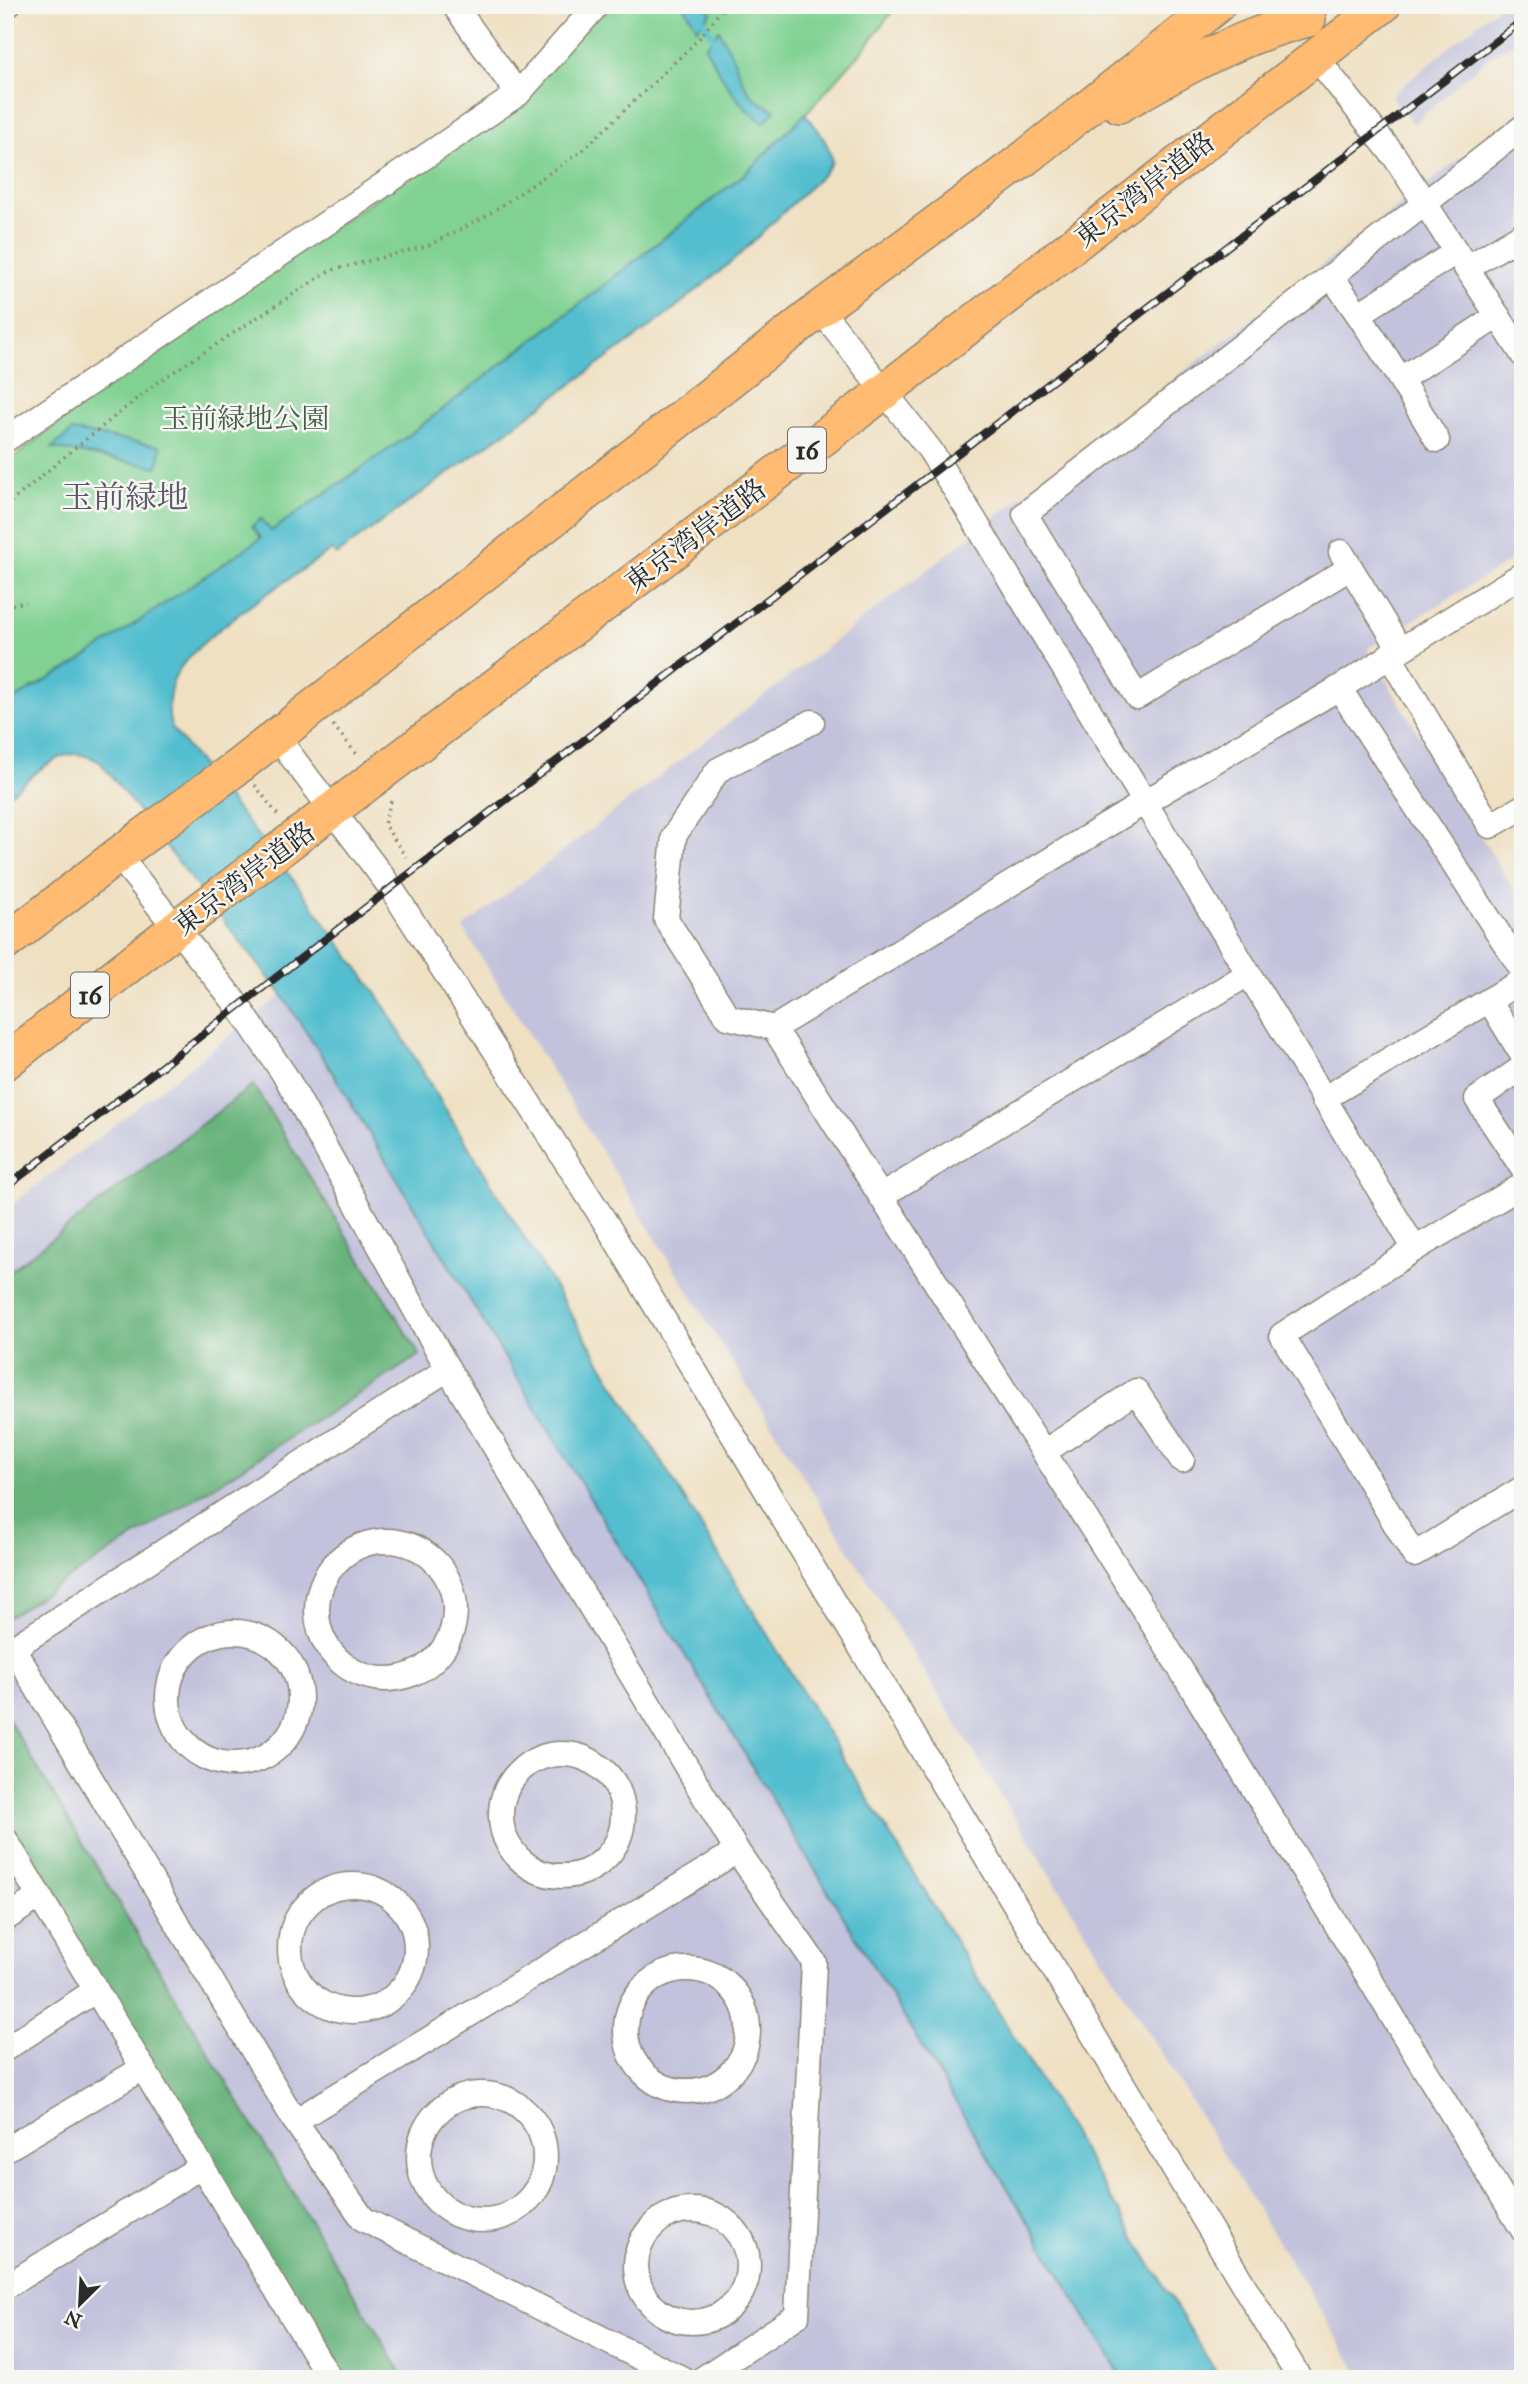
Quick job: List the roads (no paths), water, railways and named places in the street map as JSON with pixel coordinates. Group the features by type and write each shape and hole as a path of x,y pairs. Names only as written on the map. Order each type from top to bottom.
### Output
{"highway":[{"path":"5,943 240,765 820,309 1025,158 1217,5"},
{"name":"東京湾岸道路","path":"5,1062 375,777 885,391 1383,5"},
{"path":"1025,158 1174,74 1250,36 1285,14 1293,51 1315,56"}],"street":[{"path":"454,5 518,94"},
{"path":"5,440 518,94 597,5"},
{"path":"1315,56 1383,141 1523,355"},
{"path":"1523,127 1025,514 1137,697 1346,560 1490,826 1523,807"},
{"path":"1359,314 1461,260 1523,234"},
{"path":"1331,276 1359,314 1437,440"},
{"path":"820,309 930,450 974,518 1415,1249"},
{"path":"1401,379 1498,316"},
{"path":"774,1028 1145,802 1339,688 1394,652 1475,606 1523,574"},
{"path":"1339,688 1523,971"},
{"path":"812,722 718,769 674,836 666,919 728,1017 774,1028 1156,1629 1523,2230"},
{"path":"276,736 391,888 607,1224 1300,2379"},
{"path":"118,855 238,1006 286,1077 448,1369 737,1851 814,1962 797,2316 702,2379"},
{"path":"881,1196 1248,974"},
{"path":"1323,1099 1523,980"},
{"path":"1489,1000 1523,1056"},
{"path":"1523,1067 1477,1099 1523,1169"},
{"path":"1523,1185 1415,1249 1282,1335 1413,1555 1523,1488"},
{"path":"448,1369 13,1648 295,2121 363,2219 683,2379"},
{"path":"1044,1452 1136,1391 1182,1460"},
{"path":"393,1541 423,1552 441,1568 455,1601 454,1625 444,1648 433,1661 412,1674 379,1679 356,1672 336,1658 323,1638 317,1618 319,1594 333,1565 352,1550 369,1543 393,1541"},
{"path":"234,1631 257,1636 283,1653 298,1679 300,1702 296,1723 284,1743 265,1757 244,1764 225,1764 203,1757 184,1743 173,1725 167,1703 169,1679 181,1657 198,1641 234,1631"},
{"path":"552,1755 573,1755 593,1762 609,1775 620,1793 623,1827 615,1847 600,1864 581,1873 562,1876 541,1872 523,1862 507,1842 501,1822 503,1800 510,1783 524,1767 552,1755"},
{"path":"5,1839 330,2379"},
{"path":"295,2121 737,1851"},
{"path":"358,1885 379,1890 406,1913 415,1933 416,1955 412,1972 401,1990 383,2004 354,2011 332,2008 313,1997 292,1966 290,1944 295,1923 304,1909 320,1894 340,1886 358,1885"},
{"path":"5,1919 40,1896"},
{"path":"693,1968 714,1974 728,1984 741,2001 748,2021 746,2050 735,2069 719,2083 700,2091 678,2091 658,2085 641,2071 629,2054 625,2033 628,2011 633,1999 647,1982 671,1970 693,1968"},
{"path":"5,2049 96,1990"},
{"path":"5,2150 143,2068"},
{"path":"475,2094 492,2095 513,2102 522,2109 539,2130 545,2151 544,2173 537,2189 523,2206 504,2217 483,2221 461,2217 442,2207 427,2190 419,2169 418,2147 426,2126 436,2113 454,2100 475,2094"},
{"path":"5,2287 202,2166"},
{"path":"681,2210 701,2210 725,2220 739,2235 747,2253 749,2268 745,2287 734,2304 710,2320 690,2323 671,2319 647,2301 638,2284 635,2264 638,2247 648,2230 663,2217 681,2210"}],"water":[{"path":"684,5 706,5 711,13 697,29"},
{"path":"719,30 746,88 757,100 775,110 764,123 737,99 705,47"},
{"path":"805,114 826,143 832,162 824,173 736,258 664,317 336,555 332,550 221,628 184,663 174,679 169,697 170,722 171,727 295,882 379,997 1220,2379 1123,2379 329,1067 282,995 100,762 81,755 66,755 47,764 5,798 5,704 77,663 261,538 252,526 261,519 271,531 405,438 746,173"},
{"path":"72,431 161,446 158,467 52,448"}],"waterway":[{"path":"694,5 716,43"}],"railway":[{"path":"5,1188 391,888 1523,20"}],"district":[{"name":"玉前緑地","path":"125,497"}],"park label":[{"name":"玉前緑地公園","path":"245,418"}]}
